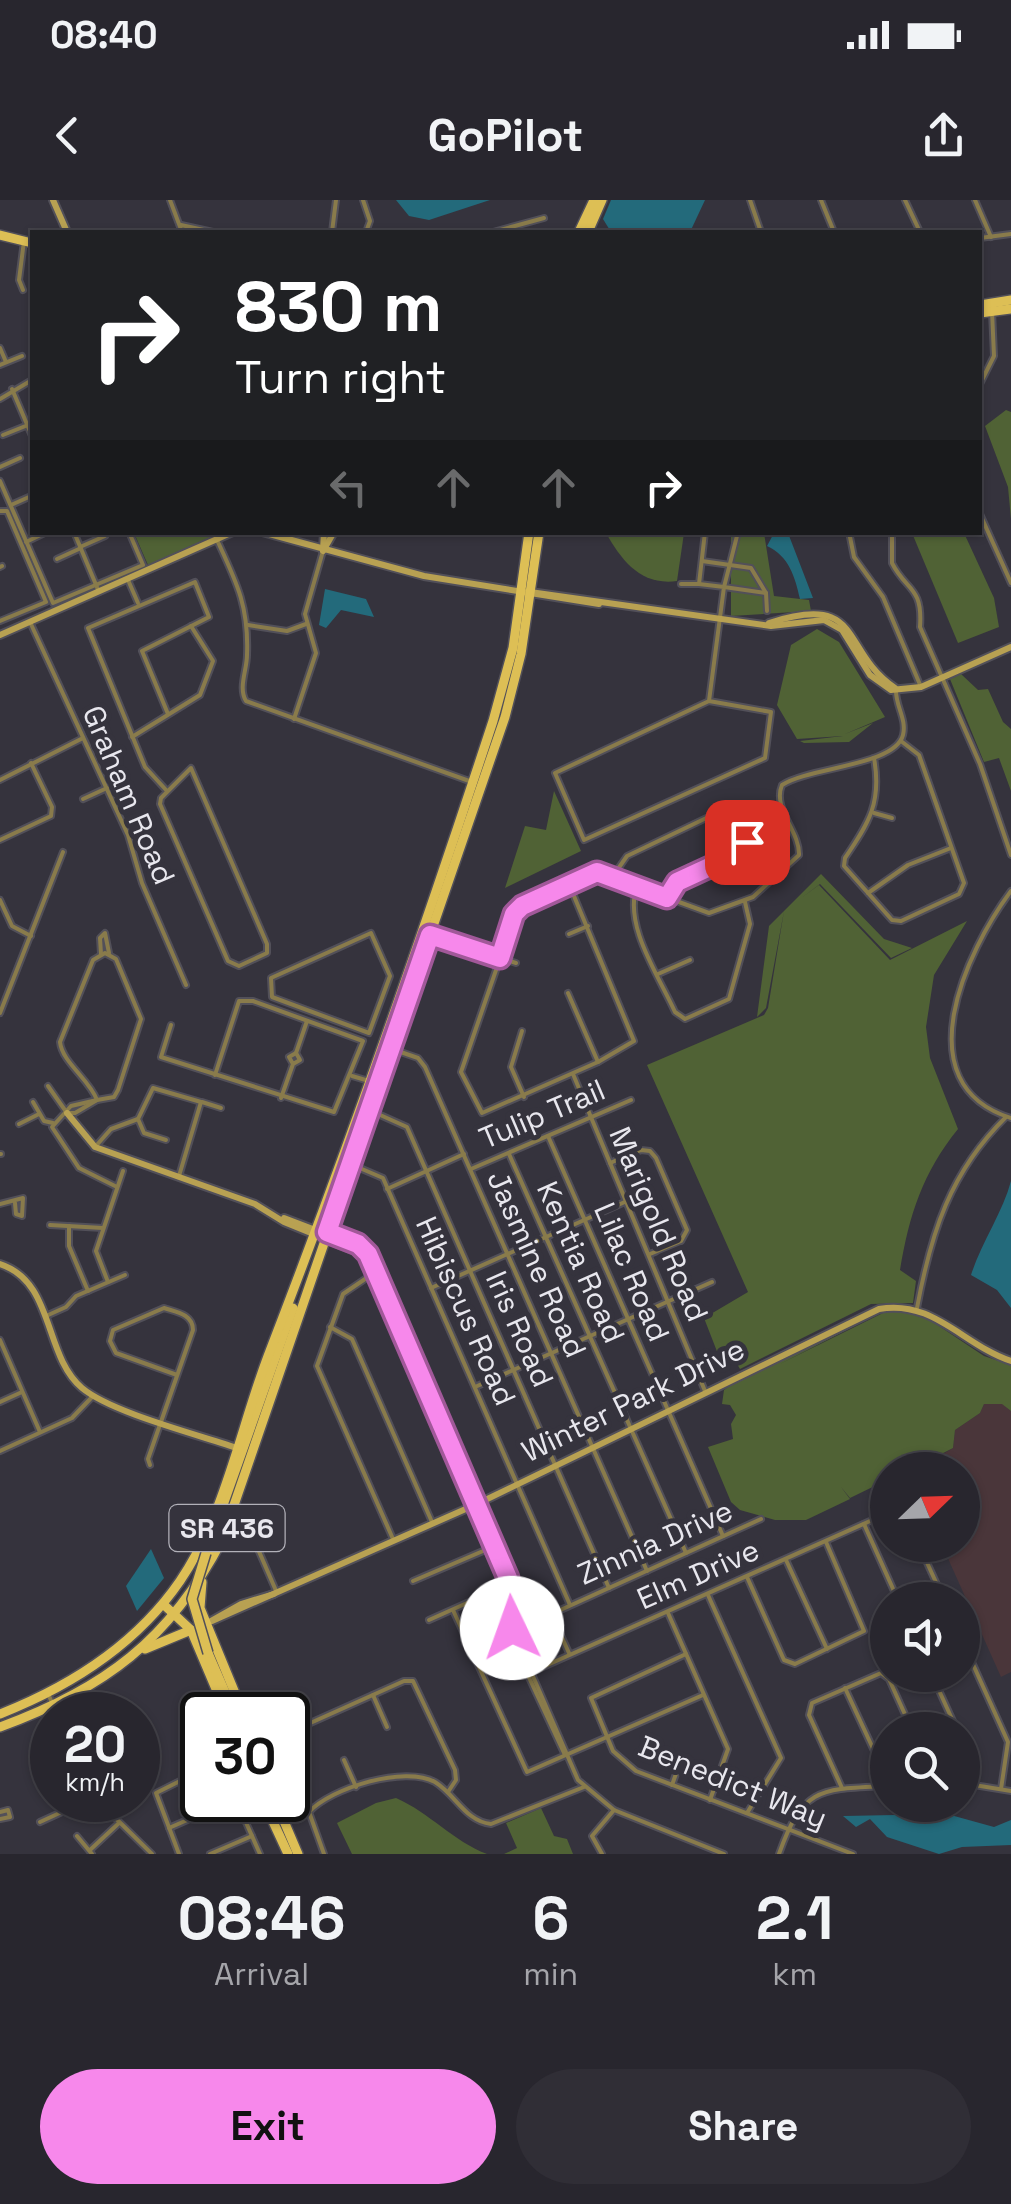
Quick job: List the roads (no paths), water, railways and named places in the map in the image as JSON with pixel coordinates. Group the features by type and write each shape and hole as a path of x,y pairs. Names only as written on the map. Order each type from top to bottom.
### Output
{"main road":[{"path":"580,230 598,201"},
{"path":"589,230 598,201"},
{"path":"0,235 28,242"},
{"path":"982,304 1009,303"},
{"path":"986,312 1009,303"},
{"name":"SR 436","path":"51,1692 116,1650 164,1602 207,1529 245,1451 364,1109 391,1049 508,689 526,591 530,535"},
{"name":"SR 436","path":"368,1084 425,918 507,711 508,674 538,535"},
{"path":"425,918 430,935"},
{"path":"419,936 425,950"},
{"path":"364,1109 368,1084"},
{"name":"SR 436","path":"85,1692 142,1650 177,1612 209,1566 232,1515 245,1451 299,1281 350,1164 362,1130 364,1109"},
{"path":"222,1692 192,1599 245,1451"},
{"path":"209,1566 199,1598 235,1692"},
{"path":"164,1602 191,1630 220,1692"},
{"path":"177,1612 209,1623"},
{"name":"Winter Park Drive","path":"142,1650 191,1630"},
{"path":"112,1674 116,1650"},
{"name":"SR 436","path":"0,1714 30,1702"},
{"name":"SR 436","path":"0,1727 30,1718"},
{"path":"274,1822 288,1854"},
{"path":"284,1822 298,1854"}],"street":[{"path":"53,200 67,230"},
{"path":"170,200 182,230"},
{"path":"332,230 336,200"},
{"path":"363,200 370,221 367,230"},
{"path":"750,200 760,230"},
{"path":"821,200 833,230"},
{"path":"905,200 919,230"},
{"path":"975,200 991,236"},
{"path":"500,230 544,218"},
{"path":"181,224 205,230"},
{"path":"982,238 1011,234"},
{"path":"23,290 19,280 28,242"},
{"path":"982,380 994,356 986,312"},
{"path":"0,348 3,364 22,356"},
{"path":"0,398 30,381"},
{"path":"3,435 29,426 12,389"},
{"path":"0,467 20,458"},
{"path":"0,482 54,607"},
{"path":"10,505 29,497"},
{"path":"0,511 7,511 46,602 0,621"},
{"path":"982,518 1011,583"},
{"path":"26,542 41,535"},
{"path":"75,535 98,588"},
{"path":"130,535 144,568"},
{"path":"0,635 54,607 227,535"},
{"path":"271,535 424,576 578,602 768,624 812,619 834,624 855,644 876,681 896,689 920,687 1011,646"},
{"path":"323,552 324,535"},
{"path":"294,720 316,653 307,624 307,606 323,552 332,535"},
{"path":"699,584 705,535"},
{"path":"708,701 727,564 737,535"},
{"path":"850,535 854,557 883,597 920,687"},
{"path":"891,535 888,550 892,563 910,582 921,608 920,626 980,764 1011,855"},
{"path":"57,559 106,536"},
{"path":"217,540 246,603 243,698 294,720 478,784"},
{"path":"702,561 751,568 766,593 767,610"},
{"path":"98,588 128,580 144,568"},
{"path":"128,580 138,604"},
{"path":"167,791 150,774 132,738 88,628 195,582 210,613 142,650 168,714"},
{"path":"682,584 766,593"},
{"name":"Graham Road","path":"30,622 108,788 142,884 186,984"},
{"path":"248,624 287,631 307,624"},
{"path":"132,738 200,695 213,666 212,657 191,626"},
{"path":"569,884 635,1037 629,1048 482,1113 461,1072 516,909 569,884 597,872 709,913 745,902 799,855 799,843 779,801 782,785 822,769 890,752 901,741 904,726 896,689"},
{"path":"708,701 770,712 765,758 584,840 555,773 708,701"},
{"path":"0,780 83,738"},
{"path":"874,758 878,789 874,813 844,861 896,922 959,894 964,882 919,755 901,741"},
{"path":"0,840 51,816 31,763"},
{"path":"191,768 268,950 233,966 160,804 167,791 191,768"},
{"path":"83,798 108,788"},
{"path":"613,876 627,856 721,812 734,813 747,838 745,848 677,882 667,898"},
{"path":"874,813 892,818"},
{"path":"868,893 908,864 953,848"},
{"path":"0,1014 63,852"},
{"path":"638,886 632,912 681,1018 690,1018 729,999 750,924 745,902"},
{"path":"1011,891 962,979 951,1033 962,1077 977,1098 1008,1117 979,1145 948,1192 935,1226 917,1308 943,1321 976,1348 1011,1361"},
{"path":"0,900 12,926 32,936"},
{"path":"569,934 588,926"},
{"path":"171,1026 161,1057 334,1112 370,1033 390,976 371,932 271,978 272,997"},
{"path":"33,1102 44,1121 53,1123 67,1113 116,1094 141,1025 116,959 109,953 105,933 100,936 100,954"},
{"path":"430,935 516,963"},
{"path":"97,1100 60,1047 93,960 109,953"},
{"path":"658,974 690,960"},
{"path":"0,994 9,997"},
{"path":"568,994 598,1062"},
{"path":"263,1004 272,997"},
{"path":"272,997 370,1033"},
{"path":"215,1075 240,1002 263,1004 364,1040"},
{"path":"381,1002 395,1006"},
{"path":"281,1098 293,1064 300,1060 296,1054 307,1021"},
{"path":"522,1031 511,1067 524,1097"},
{"name":"Jasmine Road","path":"391,1049 422,1061 647,1570"},
{"name":"Marigold Road","path":"574,1074 589,1118 706,1392"},
{"path":"351,1078 368,1084"},
{"path":"48,1086 98,1148 356,1246 374,1275 474,1504 508,1585 509,1621 529,1673 584,1787 614,1810 724,1854"},
{"path":"98,1148 111,1129 138,1119 153,1088 221,1108"},
{"name":"Tulip Trail","path":"471,1169 631,1100"},
{"path":"179,1177 201,1102"},
{"name":"Iris Road","path":"364,1109 403,1122 609,1588"},
{"path":"18,1124 39,1114"},
{"path":"138,1119 144,1133 166,1140"},
{"path":"53,1123 64,1149 79,1168 118,1187"},
{"name":"Lilac Road","path":"548,1136 723,1536"},
{"path":"610,1164 640,1150 650,1151 671,1192 687,1234 681,1241 650,1254"},
{"name":"Tulip Trail","path":"387,1188 464,1154"},
{"name":"Kentia Road","path":"509,1154 686,1553"},
{"name":"Hibiscus Road","path":"350,1164 380,1175 387,1188 570,1605"},
{"path":"108,1282 96,1254 123,1171"},
{"path":"432,1288 626,1201"},
{"path":"0,1204 15,1204"},
{"path":"50,1225 103,1228"},
{"path":"69,1226 69,1246 88,1291"},
{"path":"0,1264 26,1280 72,1376 92,1396 245,1451"},
{"path":"45,1317 88,1291 125,1275"},
{"path":"374,1275 344,1294 318,1366 393,1540"},
{"path":"475,1387 712,1282"},
{"path":"150,1465 148,1459 193,1330 188,1317 164,1308 113,1330 110,1341 121,1356 177,1374"},
{"name":"Winter Park Drive","path":"191,1630 241,1604 276,1593 518,1484 870,1312 917,1308"},
{"path":"330,1327 352,1338 432,1523"},
{"path":"0,1340 41,1433"},
{"path":"0,1402 22,1392"},
{"path":"0,1451 79,1414 92,1396"},
{"path":"232,1515 248,1526 276,1593"},
{"name":"Zinnia Drive","path":"570,1656 554,1620 556,1612 761,1519"},
{"name":"Elm Drive","path":"529,1673 870,1522"},
{"path":"864,1524 890,1582"},
{"path":"747,1577 789,1664 827,1650 864,1631 826,1542"},
{"path":"413,1581 492,1547"},
{"path":"786,1560 827,1650"},
{"path":"429,1620 508,1585"},
{"path":"708,1595 782,1762 757,1792 747,1814"},
{"path":"453,1610 527,1772 704,1695"},
{"path":"668,1614 728,1753 710,1800"},
{"path":"606,1739 592,1706 594,1695 686,1654"},
{"path":"842,1788 809,1714 810,1705 884,1674 903,1712"},
{"path":"980,1680 1008,1742 1002,1789"},
{"path":"310,1723 404,1681 417,1684 455,1770 456,1780 447,1793"},
{"path":"845,1688 870,1743"},
{"path":"373,1694 388,1727"},
{"name":"Benedict Way","path":"606,1739 622,1764 853,1854"},
{"path":"672,1785 682,1757"},
{"path":"344,1760 356,1787"},
{"path":"324,1854 309,1812 356,1787 393,1776 432,1780 473,1818 491,1824 584,1787"},
{"path":"179,1854 156,1793 180,1781"},
{"path":"980,1786 1011,1791"},
{"path":"779,1854 788,1829 808,1798 842,1788 870,1787"},
{"path":"0,1812 8,1810 10,1817 0,1820"},
{"path":"602,1854 592,1836 614,1810"},
{"path":"168,1829 184,1822"},
{"path":"245,1822 260,1854"},
{"path":"77,1836 91,1852 118,1823 152,1854"},
{"path":"210,1854 252,1836"}],"water":[{"path":"396,200 490,200 429,220 409,216"},
{"path":"611,200 705,200 691,230 610,230 603,219"},
{"path":"773,535 789,535 813,598 800,599 786,561 767,546"},
{"path":"325,589 366,599 374,617 341,610 326,628 319,625"},
{"path":"1011,1181 1011,1308 997,1290 971,1275"},
{"path":"151,1549 164,1578 137,1611 126,1586"},
{"path":"870,1815 870,1819 856,1827 843,1816"},
{"path":"1011,1820 1011,1845 962,1847 939,1854 887,1837 873,1822 976,1822 994,1827"}]}
